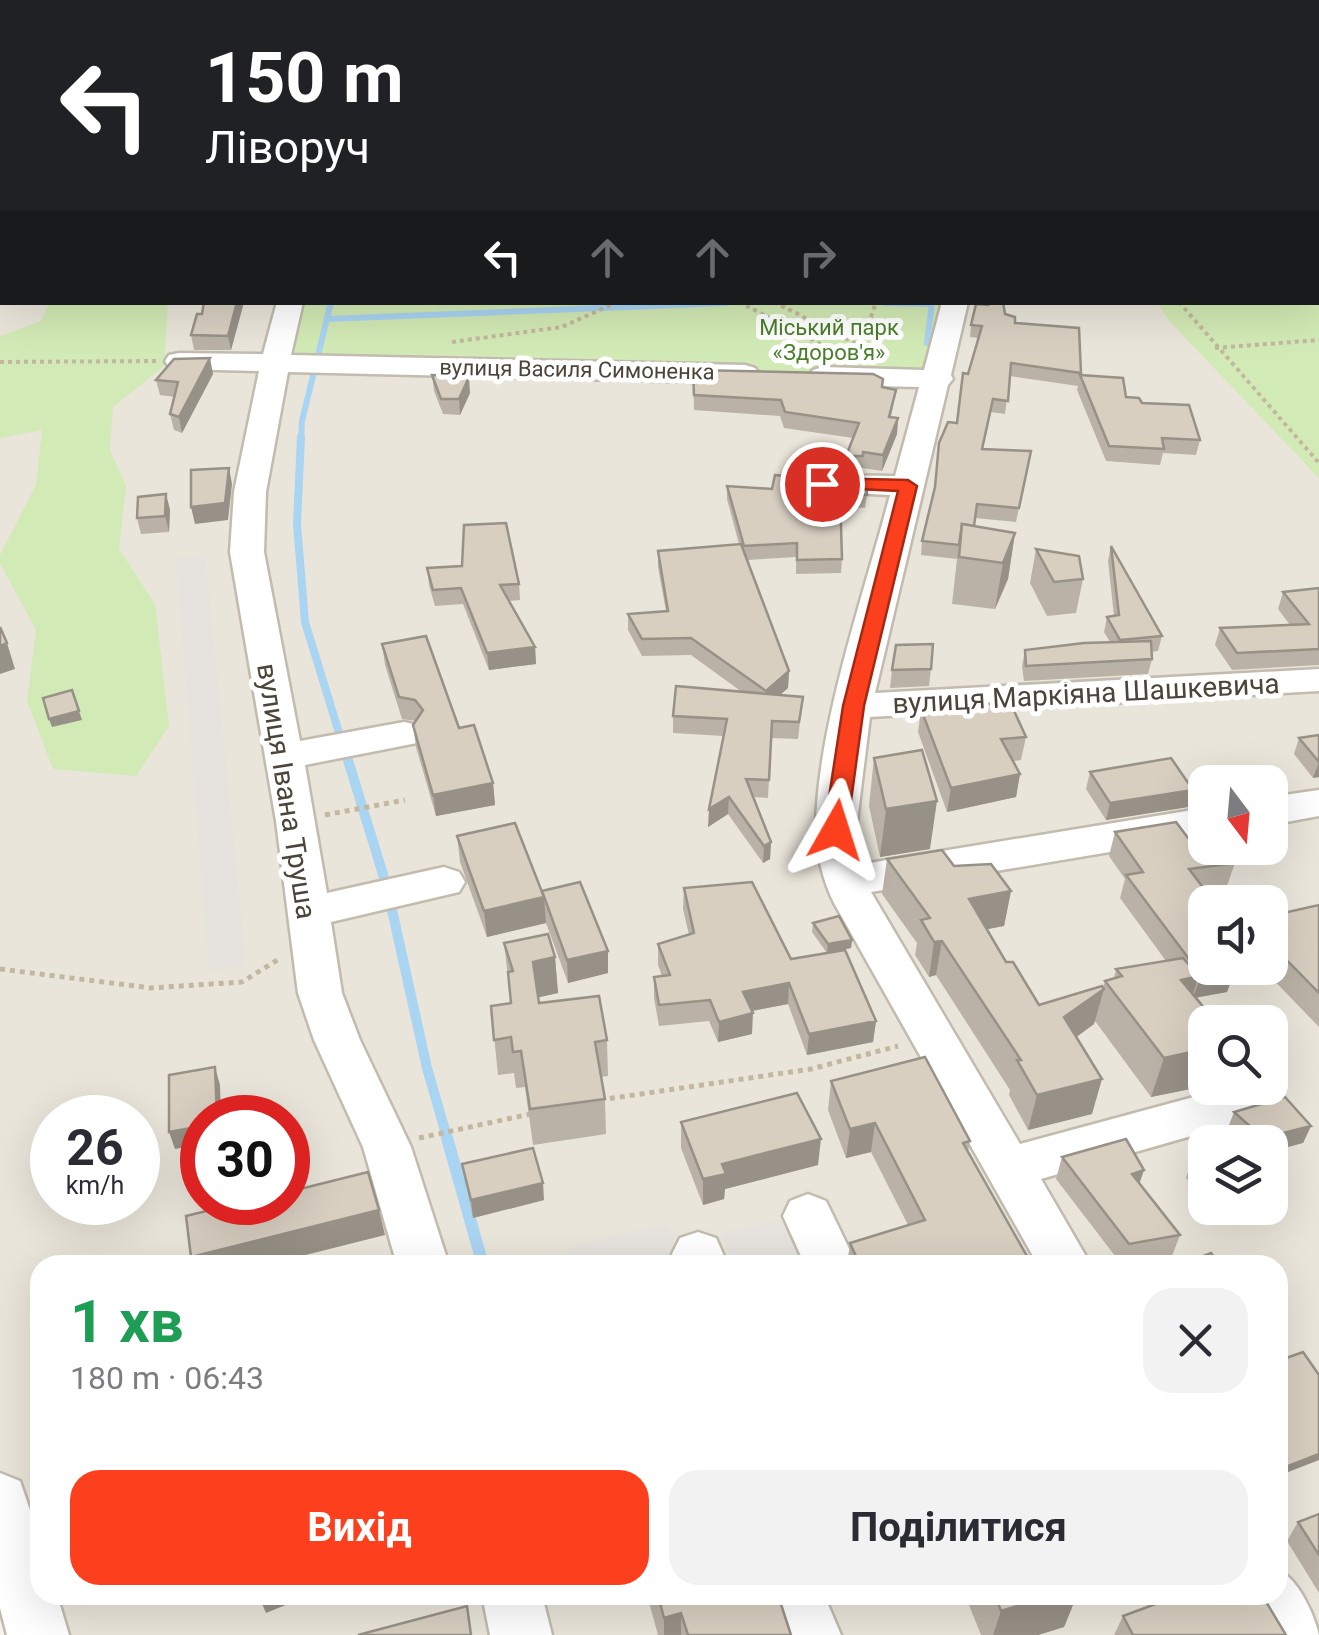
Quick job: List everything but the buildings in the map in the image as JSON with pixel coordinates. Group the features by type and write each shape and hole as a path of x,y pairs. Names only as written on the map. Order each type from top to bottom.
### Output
{"street":[{"name":"вулиця Івана Труша","path":"291,305 302,363 246,528 246,552 284,757 320,993 387,1147 420,1255"},
{"name":"вулиця Маркіяна Шашкевича","path":"954,305 854,706 836,830 845,882 930,1038 1060,1255"},
{"name":"вулиця Василя Симоненка","path":"179,361 938,378"},
{"path":"822,484 908,486"},
{"name":"вулиця Маркіяна Шашкевича","path":"854,706 1319,680"},
{"path":"284,757 404,734"},
{"path":"1288,808 1319,802"},
{"path":"845,882 1188,825"},
{"path":"308,912 444,882"},
{"path":"1007,1168 1233,1105"},
{"path":"808,1216 826,1255"},
{"path":"0,1501 38,1635"},
{"path":"514,1605 521,1635"},
{"path":"798,1605 810,1635"},
{"path":"1272,1605 1290,1635"}],"path":[{"path":"444,342 543,330 609,311 614,305"},
{"path":"744,305 884,377"},
{"path":"780,305 862,346 875,305"},
{"path":"1180,305 1319,463"},
{"path":"1215,348 1319,340"},
{"path":"0,362 179,361"},
{"path":"346,811 405,800"},
{"path":"0,969 151,988 242,982 289,953"},
{"path":"584,1103 811,1069 930,1038"},
{"path":"438,1133 546,1110"}],"shaded area":[{"path":"0,305 1319,305 1319,1635 38,1635 0,1501"},
{"path":"205,555 246,965 209,972 176,559"},
{"path":"788,1218 804,1255 730,1255 722,1234"},
{"path":"668,1223 679,1255 568,1255 566,1248"}],"green space":[{"path":"48,305 168,305 164,366 113,407 110,450 126,486 119,549 155,604 169,726 136,776 53,769 27,701 36,630 0,563 0,555 36,485 42,430 0,438 0,336 41,321"},
{"name":"Міський парк «Здоров'я»","path":"290,305 955,305 939,379 275,364"},
{"path":"1158,305 1319,305 1319,478 1170,322"}],"waterway":[{"path":"301,440 302,421 330,305"},
{"path":"327,319 676,305"},
{"path":"927,343 932,305"},
{"path":"301,437 297,524 305,622 344,749"},
{"path":"344,747 385,881"},
{"path":"392,910 427,1068 448,1141"},
{"path":"447,1138 480,1255"}],"route":[{"path":"822,484 908,486 854,706 836,830"}]}
